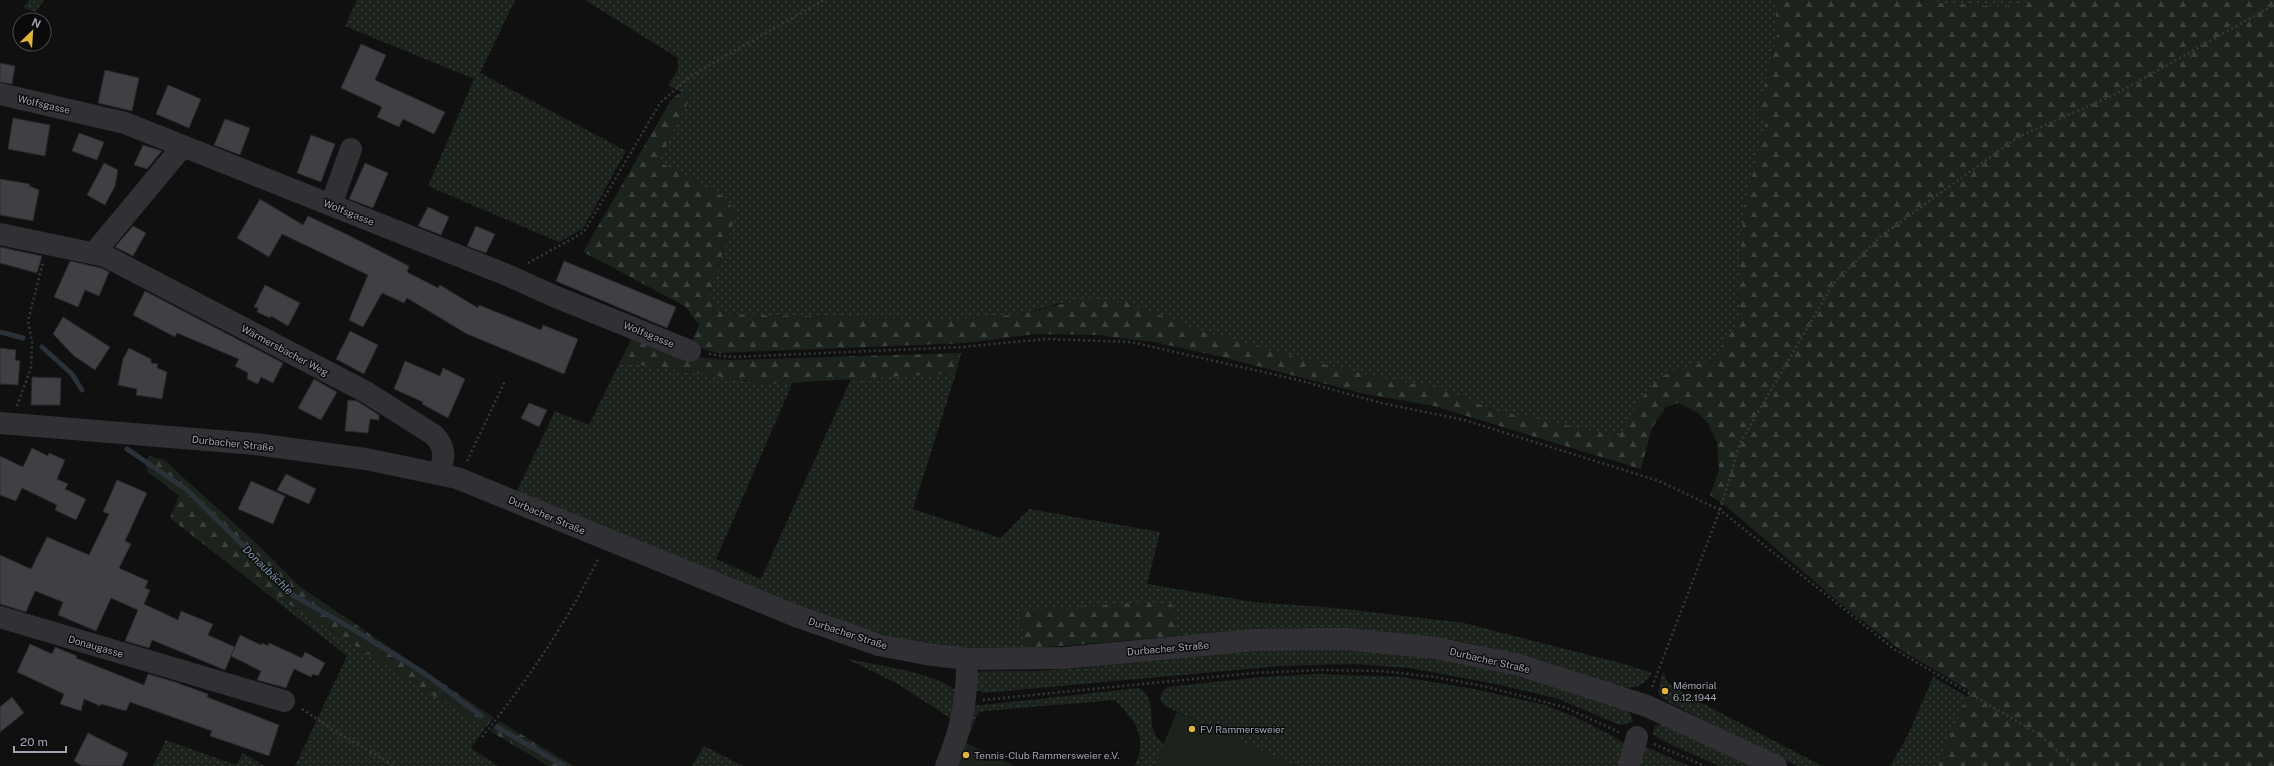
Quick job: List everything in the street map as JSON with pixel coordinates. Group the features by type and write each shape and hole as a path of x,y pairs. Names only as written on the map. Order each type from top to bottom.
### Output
{"street":[{"name":"Wolfsgasse","path":"0,94 125,123 507,275 556,297 690,351"},
{"path":"94,253 183,146"},
{"path":"331,205 351,149"},
{"name":"Wärmersbacher Weg","path":"0,234 105,256 366,392 434,434 442,443 445,452 439,473"},
{"name":"Durbacher Straße","path":"5,423 254,444 366,459 439,473 468,481 605,540 796,616 879,645 926,654 967,659 1064,658 1255,640 1347,639 1436,648 1520,665 1648,706 1776,766"},
{"name":"Donaugasse","path":"0,617 76,641 193,672 284,701"},
{"path":"946,766 952,752 967,695 967,659"},
{"path":"1629,766 1637,737"}],"path":[{"path":"507,275 584,232 660,103 692,75 824,0"},
{"path":"1648,706 1652,684 1720,510 1740,443 1833,284 1881,236 2018,137 2114,95 2274,5"},
{"path":"5,423 32,368 32,343 28,321 41,273 47,243"},
{"path":"690,351 732,357 963,347 1045,339 1132,342 1298,380 1381,403 1464,420 1659,481 1720,510 1894,650 2037,733 2075,766"},
{"path":"466,463 506,380"},
{"path":"482,736 512,700 546,652 585,584 605,540"},
{"path":"967,695 983,700 1253,673 1319,670 1382,672 1435,677 1487,687 1564,707 1614,731 1637,737 1705,766"},
{"path":"284,701 308,713 343,736 395,766"}],"green space":[{"path":"29,0 44,0 36,12 23,8"},
{"path":"357,0 515,0 480,73 626,151 583,229 559,242 428,186 474,79 345,26"},
{"path":"585,0 1774,0 1778,31 1757,117 1766,122 1744,206 1738,290 1740,318 1714,360 1669,372 1642,399 1619,436 1496,411 1443,389 1377,377 1291,356 1205,332 1128,303 1060,303 1022,314 949,320 729,314 717,310 709,296 736,214 726,198 658,161 692,93 681,92 668,85 678,70 678,58"},
{"path":"1774,0 1903,0 2004,7 2035,0 2274,0 2274,766 1937,766 1970,691 1898,648 1848,610 1727,507 1710,495 1719,470 1717,443 1708,423 1697,412 1678,403 1666,407 1652,428 1641,469 1434,406 1361,393 1218,356 1153,342 1097,335 1035,334 965,343 718,353 690,345 699,325 685,306 583,252 671,100 681,92 693,92 658,161 726,198 736,214 709,296 717,310 729,314 949,320 1022,314 1086,298 1128,303 1205,332 1291,356 1377,377 1443,389 1496,411 1619,436 1646,392 1653,385 1669,373 1685,367 1714,360 1740,318 1738,290 1744,206 1766,122 1757,117 1778,31"},
{"path":"1903,0 2035,0 2004,7"},
{"path":"632,337 686,356 728,360 961,353 956,373 769,384 620,362"},
{"path":"620,362 768,384 793,382 716,559 761,579 851,379 956,373 913,509 1001,538 1029,509 1160,532 1147,584 1253,602 1336,608 1464,623 1624,664 1652,673 1646,681 1636,687 1623,687 1533,657 1455,640 1401,634 1314,629 1178,636 1172,604 1020,611 1025,649 972,651 901,639 820,616 516,493 555,411 589,425"},
{"path":"150,456 164,460 257,544 299,586 494,718 485,728 268,591 256,585 170,518 179,496 148,472 144,461"},
{"path":"256,585 268,591 485,728 471,748 498,766 295,766 347,656"},
{"path":"1146,602 1172,604 1178,636 1025,649 1020,611"},
{"path":"1318,648 1398,652 1484,666 1560,686 1629,710 1633,722 1620,725 1556,698 1491,683 1409,668 1354,664 1279,666 984,693 975,689 974,677 981,671 1037,671 1084,668 1167,657 1250,650"},
{"path":"845,658 919,674 933,678 945,684 955,690 956,722 898,684"},
{"path":"1663,671 1668,683 1696,700 1822,766 1797,766 1666,701 1658,692"},
{"path":"1318,674 1402,677 1474,689 1545,705 1575,717 1613,736 1626,745 1623,766 1296,766 1165,706 1160,699 1163,691 1168,687 1251,678"},
{"path":"1933,677 1968,697 1937,766 1890,766 1907,737"},
{"path":"1139,688 1147,696 1154,731 1164,745 1154,766 1135,766 1139,755 1140,737 1134,722 1115,700 984,711 978,713 966,743 974,706"},
{"name":"FV Rammersweier","path":"1177,712 1296,766 1154,766"},
{"path":"499,721 574,766 548,766 490,731"},
{"path":"1655,725 1668,725 1755,766 1719,766 1661,740 1653,734"},
{"path":"166,740 236,765 243,753 265,766 153,766"},
{"name":"Tennis-Club Rammersweier e.V.","path":"966,743 1015,766 937,766"},
{"path":"704,746 743,766 692,766"},
{"path":"1644,746 1689,766 1638,766"}],"building":[{"path":"361,44 386,55 375,80 445,112 434,134 403,119 399,127 377,117 382,107 341,88"},
{"path":"0,63 15,66 12,84 0,82"},
{"path":"105,70 139,78 132,111 98,103"},
{"path":"168,85 201,99 189,128 156,114"},
{"path":"13,118 50,125 45,156 8,149"},
{"path":"225,119 250,128 240,155 214,145"},
{"path":"79,133 104,142 97,160 72,151"},
{"path":"311,135 335,144 321,182 297,173"},
{"path":"143,145 162,151 147,169 134,165"},
{"path":"104,163 118,170 115,186 105,205 87,195"},
{"path":"365,163 388,173 373,208 349,199"},
{"path":"0,179 30,184 29,186 39,190 33,221 0,215"},
{"path":"260,199 303,225 308,216 348,235 409,266 407,272 438,288 440,285 478,308 479,305 541,330 543,325 578,339 564,374 467,334 407,298 404,303 382,293 363,327 349,320 368,275 282,234 269,257 237,238"},
{"path":"428,207 449,217 441,235 418,226"},
{"path":"133,226 146,233 133,256 115,247"},
{"path":"476,226 495,234 486,253 467,246"},
{"path":"0,247 42,256 37,273 0,263"},
{"path":"70,261 101,268 109,272 99,296 85,290 78,307 54,297"},
{"path":"564,261 676,307 667,328 556,281"},
{"path":"265,285 300,303 288,326 271,316 270,318 257,312 258,308 254,307"},
{"path":"145,291 283,363 273,383 261,377 258,384 247,379 248,373 235,366 239,359 177,333 175,337 133,315"},
{"path":"63,317 110,347 95,370 74,356 53,334"},
{"path":"350,331 378,345 364,374 336,359"},
{"path":"0,348 16,350 15,360 20,361 18,385 0,384"},
{"path":"129,348 151,359 151,363 158,364 157,368 167,372 162,399 136,395 137,389 118,385 123,359"},
{"path":"405,361 440,376 443,368 465,379 448,418 422,404 423,402 394,389"},
{"path":"32,377 61,378 60,405 31,405"},
{"path":"314,379 337,392 321,420 298,408"},
{"path":"348,400 357,401 379,415 379,420 370,419 368,433 345,431"},
{"path":"529,403 547,410 539,427 521,418"},
{"path":"32,448 48,456 49,453 65,460 57,479 68,484 65,489 86,499 76,520 55,510 57,505 22,488 16,501 0,495 0,456 23,467"},
{"path":"286,474 316,489 309,504 277,490"},
{"path":"117,480 147,493 125,541 131,544 119,568 148,581 145,588 150,590 144,604 178,620 181,611 213,624 208,635 235,647 225,670 152,640 149,648 125,641 138,610 111,598 96,631 58,615 63,602 35,591 26,612 0,604 0,555 31,569 47,537 89,555 109,514 103,512"},
{"path":"251,481 285,496 273,524 238,509"},
{"path":"240,635 261,645 262,643 268,646 269,643 302,658 305,652 325,663 318,676 313,674 311,677 294,669 286,688 257,680 261,671 231,656"},
{"path":"30,644 52,654 55,647 77,656 76,658 144,685 148,674 175,682 208,694 207,697 279,725 269,756 210,736 212,731 130,702 126,711 101,704 100,706 84,699 81,711 60,704 64,694 17,672"},
{"path":"12,697 24,713 0,732 0,707"},
{"path":"88,733 128,753 122,766 82,766 74,761"}],"waterway":[{"name":"Donaubächle","path":"0,332 23,338"},
{"name":"Donaubächle","path":"42,347 72,374 82,390"},
{"name":"Donaubächle","path":"127,449 187,490 293,595 361,634 424,673 481,716"},
{"name":"Donaubächle","path":"497,727 564,766"}],"place":[{"name":"Mémorial 6.12.1944","path":"1665,691"},
{"name":"FV Rammersweier","path":"1192,729"},
{"name":"Tennis-Club Rammersweier e.V.","path":"966,755"}]}
